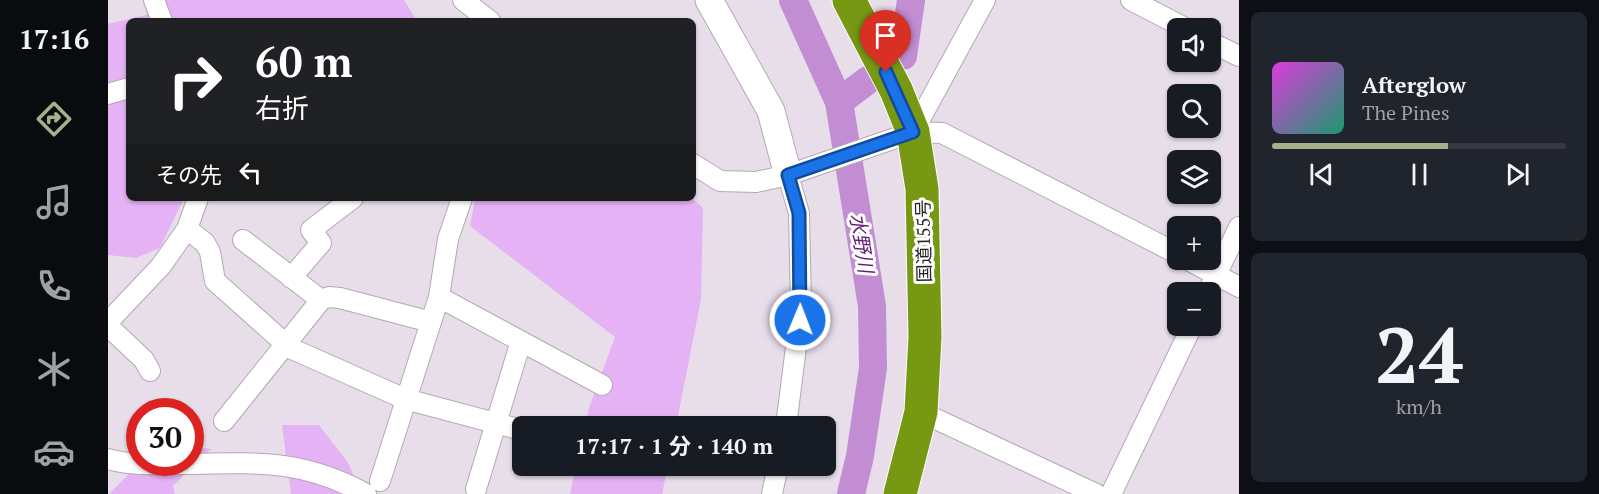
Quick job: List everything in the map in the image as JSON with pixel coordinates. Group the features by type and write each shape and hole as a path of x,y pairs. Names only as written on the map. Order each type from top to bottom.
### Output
{"highway":[{"name":"国道155号","path":"849,0 896,90 904,134 922,189 925,337 921,412 900,494"}],"street":[{"path":"154,0 161,18"},
{"path":"463,0 486,18"},
{"path":"709,0 771,111 799,213 801,308 787,416"},
{"path":"904,134 985,0"},
{"path":"1131,0 1167,19"},
{"path":"1221,47 1239,56"},
{"path":"108,94 126,89"},
{"path":"696,166 720,181 756,182 788,175 904,134 942,133 1167,248"},
{"path":"150,371 144,360 108,324 161,266 188,229 197,201"},
{"path":"291,278 321,243 311,230 349,201"},
{"path":"108,459 150,464 270,462 310,469 374,487 439,297 457,201"},
{"path":"1212,282 1239,227"},
{"path":"188,229 205,243 210,252 214,281 286,344 309,359 405,399 512,428"},
{"path":"243,240 321,300"},
{"path":"1208,270 1239,287"},
{"path":"224,421 321,300 340,297 431,322"},
{"path":"439,297 602,385"},
{"path":"1111,494 1187,336"},
{"path":"476,489 521,341"},
{"path":"921,412 1096,494"},
{"path":"772,494 776,476"}],"shaded area":[{"path":"165,0 404,0 415,18 133,18 146,15"},
{"path":"126,20 126,201 183,201 160,248 136,258 108,255 108,24"},
{"path":"474,201 695,201 703,208 701,299 678,416 587,416 615,337 470,226"},
{"path":"282,425 319,425 349,464 360,494 291,494"},
{"path":"204,448 211,449 204,456"},
{"path":"127,476 183,476 173,486 175,494 109,494"},
{"path":"574,476 666,476 662,494 570,494"}],"waterway":[{"name":"水野川","path":"793,0 839,102 872,306 873,368 860,456 851,494"},
{"path":"903,56 911,0"},
{"path":"839,102 868,80"}],"route":[{"path":"800,320 799,213 788,175 913,132 886,72"}]}
